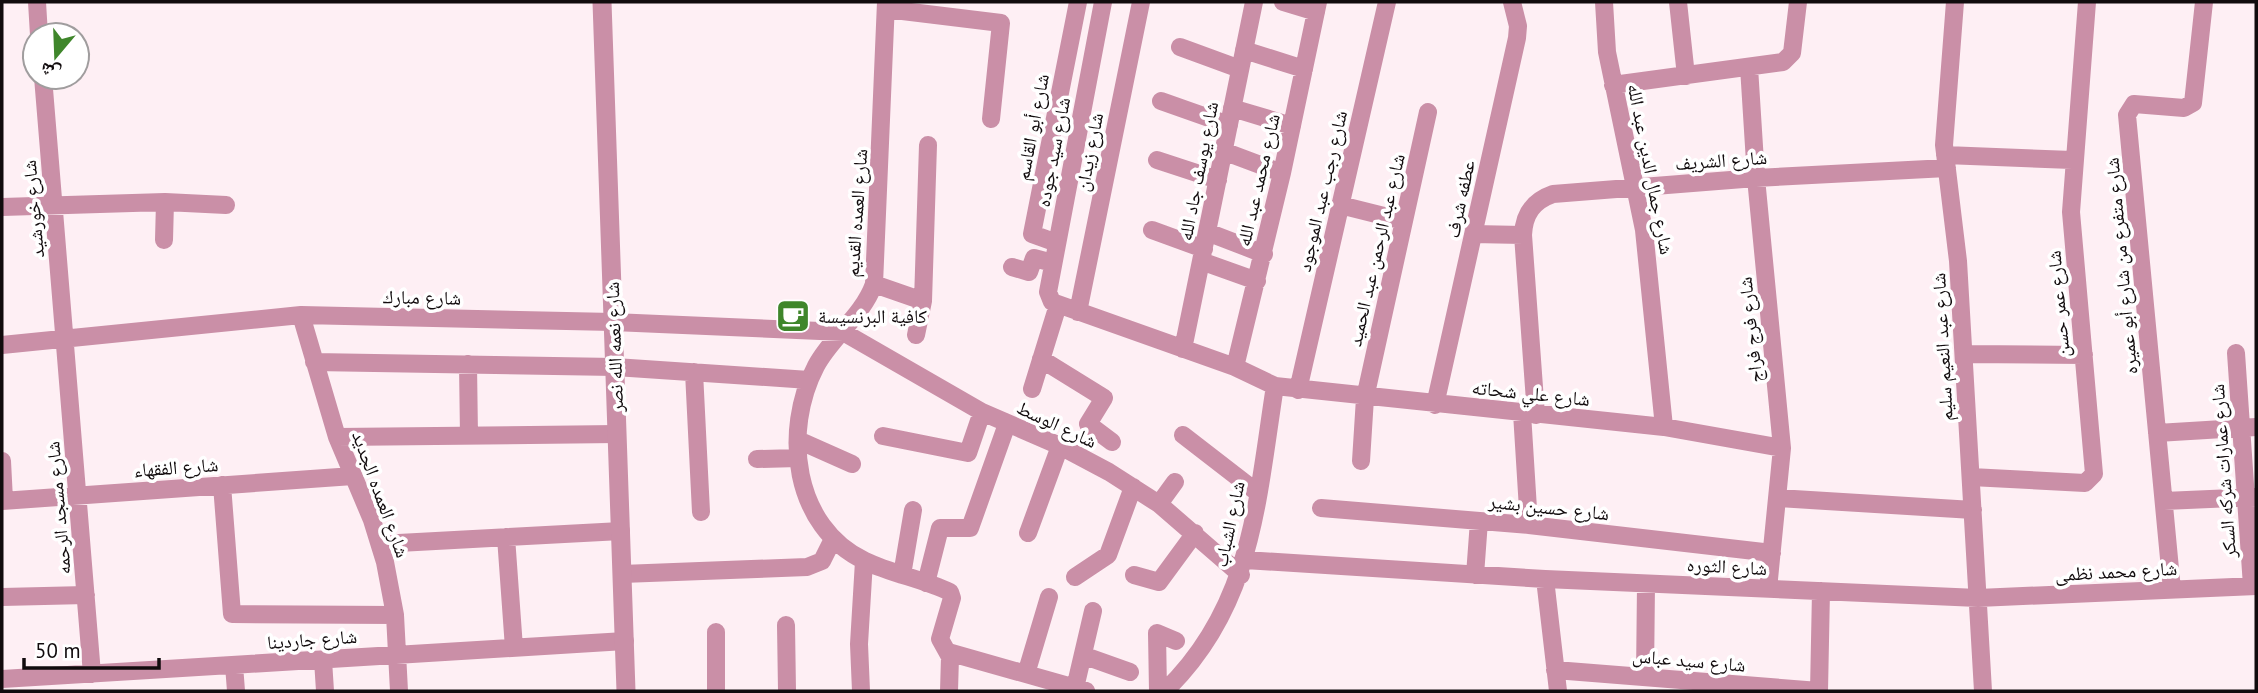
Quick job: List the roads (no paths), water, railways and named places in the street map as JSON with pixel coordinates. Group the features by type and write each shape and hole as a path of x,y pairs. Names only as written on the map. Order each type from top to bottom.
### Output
{"street":[{"path":"37,2 39,21"},
{"name":"شارع نعمه الله نصر","path":"602,2 626,691"},
{"name":"شارع أبو القاسم","path":"1057,243 1032,234 1078,2"},
{"name":"شارع سيد جوده","path":"1058,305 1048,295 1102,2"},
{"name":"شارع زيدان","path":"1078,312 1141,2"},
{"name":"شارع يوسف جاد الله","path":"1183,349 1254,2"},
{"path":"1283,2 1317,7"},
{"name":"شارع رجب عبد الموجود","path":"1298,390 1387,2"},
{"name":"عطفه شرف","path":"1436,405 1517,38 1512,2"},
{"name":"شارع جمال الدين عبد الله","path":"1604,2 1607,52 1648,253 1664,427"},
{"path":"1678,2 1686,76"},
{"path":"1613,85 1783,62 1794,47 1798,2"},
{"name":"شارع عبد النعيم سليم","path":"1955,2 1946,161 1958,261 1983,691"},
{"name":"شارع عمر حسن","path":"1971,477 2090,481 2094,470 2071,212 2087,2"},
{"name":"شارع متفرع من شارع أبو عميره","path":"2172,590 2127,115 2134,104 2184,108 2193,103 2204,2"},
{"path":"886,5 965,10 1002,25 991,119"},
{"name":"شارع العمده القديم","path":"886,5 874,284 865,305 818,363 809,380 800,410 798,449 808,502 833,539 863,561 952,595 940,639 948,652 949,691"},
{"name":"شارع محمد عبد الله","path":"1235,367 1264,254 1317,7"},
{"path":"1180,47 1240,69"},
{"path":"1244,50 1304,69"},
{"name":"شارع فرج فراج","path":"1749,67 1756,178 1782,448 1768,589"},
{"name":"شارع خورشيد","path":"44,91 65,338"},
{"path":"1161,101 1292,127"},
{"name":"شارع عبد الرحمن عبد الحميد","path":"1361,461 1365,398 1428,112"},
{"path":"916,335 923,301 928,145"},
{"path":"1223,151 1282,173"},
{"path":"1157,160 1218,180"},
{"name":"شارع الشريف","path":"1523,235 1527,214 1542,198 1553,194 1946,161 2073,160"},
{"path":"164,240 165,202"},
{"path":"2,207 165,202 226,205"},
{"path":"1340,205 1404,221"},
{"path":"1152,230 1204,247 1264,254"},
{"path":"1473,234 1523,235 1529,414 1529,525"},
{"path":"1204,247 1257,281"},
{"path":"1012,267 1029,272 1034,258 1053,263"},
{"path":"874,284 923,301"},
{"path":"1032,388 1058,305"},
{"name":"شارع علي شحاته","path":"1058,305 1235,367 1275,386 1365,398 1664,427 1782,448"},
{"name":"شارع مبارك","path":"2,345 301,315 613,322 843,332"},
{"name":"شارع العمده الجديد","path":"301,315 337,437 380,544 395,615 399,691"},
{"name":"شارع الوسط","path":"843,332 982,412 1060,446 1133,487 1243,567"},
{"name":"شارع مسجد الرحمه","path":"65,338 92,674"},
{"name":"شارع عمارات شركه السكر","path":"2236,353 2249,428 2254,586"},
{"path":"1964,354 2084,355"},
{"path":"1041,359 1104,398 1088,424 1112,442"},
{"path":"314,362 615,368 809,380"},
{"path":"468,364 470,436"},
{"path":"694,372 701,512"},
{"name":"شارع الشباب","path":"1166,691 1191,665 1214,631 1243,567 1275,386"},
{"path":"883,436 968,453 982,412"},
{"path":"926,583 940,528 970,529 1007,424"},
{"path":"2157,433 2249,428"},
{"path":"337,437 617,434"},
{"path":"1184,435 1258,493"},
{"path":"1028,533 1060,446"},
{"path":"757,459 798,449 852,464"},
{"path":"2,461 3,501"},
{"name":"شارع الفقهاء","path":"3,501 354,476"},
{"path":"1159,504 1175,482"},
{"path":"222,485 230,611 238,615 395,615"},
{"path":"1075,577 1108,555 1133,487"},
{"path":"1777,498 1973,510"},
{"path":"2164,501 2251,498"},
{"name":"شارع حسين بشير","path":"1321,508 1529,525 1772,553"},
{"path":"902,575 913,510"},
{"path":"1475,575 1479,521"},
{"path":"380,544 621,531"},
{"path":"1134,575 1159,582 1195,533"},
{"path":"506,537 514,648"},
{"path":"622,574 807,567 822,561 833,539"},
{"path":"861,691 863,561"},
{"name":"شارع الثوره","path":"1243,567 1978,598"},
{"path":"1545,579 1558,691"},
{"path":"1645,677 1646,584"},
{"name":"شارع محمد نظمى","path":"1978,598 2254,586"},
{"path":"1819,691 1821,592"},
{"path":"2,597 86,595"},
{"path":"1033,681 1049,597"},
{"path":"948,652 1033,681 1080,690 1093,611"},
{"path":"786,625 786,691"},
{"path":"716,632 716,691"},
{"path":"1158,691 1157,632 1176,642"},
{"name":"شارع جاردينا","path":"2,679 625,641"},
{"path":"1085,656 1130,672"},
{"path":"323,660 325,691"},
{"path":"234,665 236,691"},
{"name":"شارع سيد عباس","path":"1555,670 1819,691"}],"place":[{"name":"كافية البرنسيسة","path":"793,316"}]}
